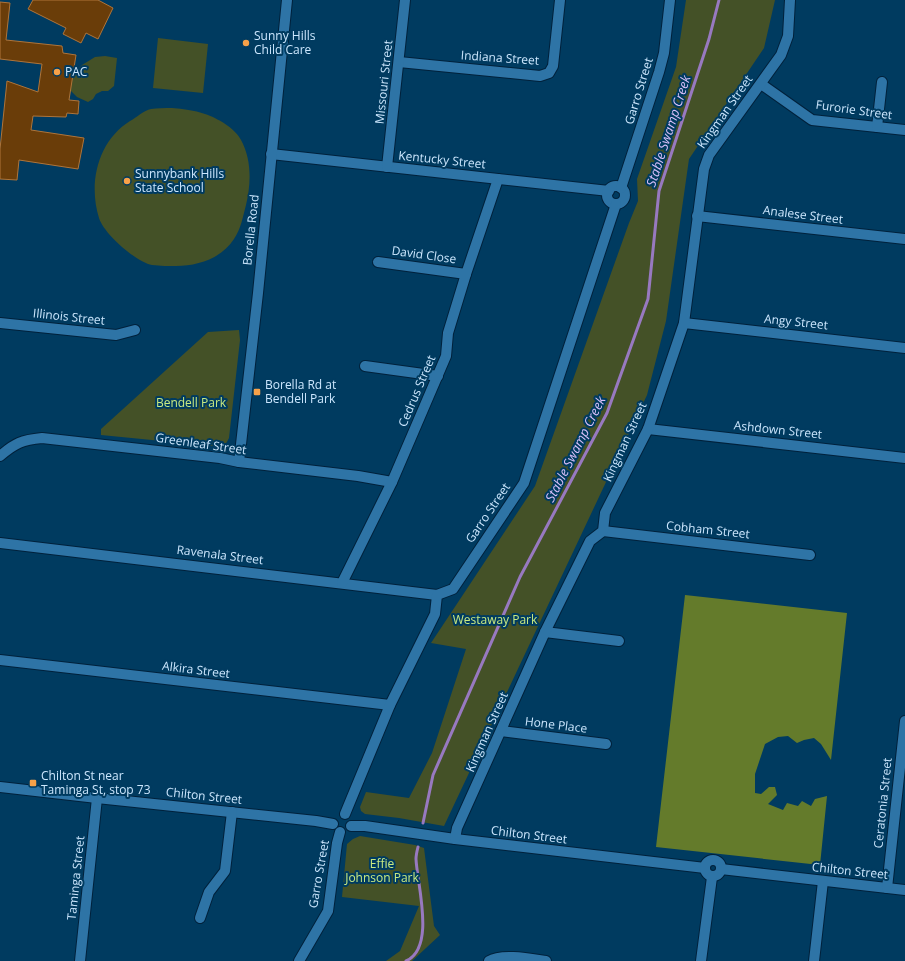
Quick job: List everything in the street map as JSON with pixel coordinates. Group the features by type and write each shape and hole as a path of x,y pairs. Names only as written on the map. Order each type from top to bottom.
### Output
{"street":[{"name":"Borella Road","path":"239,462 287,0"},
{"name":"Missouri Street","path":"387,167 405,0"},
{"name":"Indiana Street","path":"399,62 540,76 549,73 553,66 560,0"},
{"name":"Garro Street","path":"621,188 659,72 664,52 670,0"},
{"name":"Kingman Street","path":"455,839 457,828 545,632 590,541 603,531 605,513 648,429 684,323 704,169 709,156 781,56 788,36 790,0"},
{"path":"877,127 882,82"},
{"name":"Furorie Street","path":"761,84 812,120 905,130"},
{"name":"Kentucky Street","path":"271,154 609,191"},
{"name":"Cedrus Street","path":"342,582 392,482 446,356 448,333 498,179"},
{"path":"614,187 621,188 625,192 625,197 622,202 616,204 608,199 609,191 614,187"},
{"name":"Garro Street","path":"437,595 453,589 524,483 616,204"},
{"name":"Analese Street","path":"697,216 905,240"},
{"name":"David Close","path":"378,262 466,274"},
{"name":"Illinois Street","path":"0,323 116,335 135,330"},
{"name":"Angy Street","path":"684,323 905,348"},
{"path":"365,366 438,376"},
{"name":"Ashdown Street","path":"648,429 905,458"},
{"name":"Greenleaf Street","path":"0,456 9,448 26,440 42,438 220,458 239,462 358,476 392,482"},
{"name":"Cobham Street","path":"603,531 810,555"},
{"name":"Ravenala Street","path":"0,543 342,582 437,595"},
{"path":"345,814 390,705 435,614 437,595"},
{"path":"545,632 618,641"},
{"name":"Alkira Street","path":"0,660 390,705"},
{"name":"Ceratonia Street","path":"887,888 902,772 905,721"},
{"name":"Hone Place","path":"501,731 606,744"},
{"name":"Chilton Street","path":"0,787 316,821 336,828"},
{"name":"Taminga Street","path":"80,961 97,798"},
{"path":"200,918 209,892 225,871 232,812"},
{"path":"340,814 345,814 350,819 351,826 347,831 336,828 336,817 340,814"},
{"name":"Chilton Street","path":"351,826 366,826 455,839 704,868"},
{"name":"Garro Street","path":"299,961 328,911 337,843 336,828"},
{"path":"714,860 720,864 721,869 717,876 712,877 706,873 704,868 709,861 714,860"},
{"name":"Chilton Street","path":"721,869 905,890"},
{"path":"701,961 712,877"},
{"path":"814,961 823,881"},
{"path":"489,961 493,958 513,957 546,961"}],"green space":[{"name":"Westaway Park","path":"686,0 775,0 764,48 689,159 666,321 647,395 444,826 365,814 361,811 360,807 366,792 409,798 432,753 466,649 431,643 535,486 638,201 637,179 676,67"},
{"path":"158,38 208,44 203,93 153,88"},
{"path":"105,56 117,58 114,86 108,91 102,91 96,94 93,99 88,102 77,97 69,89 70,78 82,65 95,57"},
{"path":"156,108 172,108 193,111 210,116 235,131 245,148 250,172 249,189 242,222 234,239 229,246 209,260 184,266 152,265 138,259 121,246 107,232 99,218 96,205 95,191 98,164 103,151 110,140 119,129 143,112"},
{"name":"Bendell Park","path":"239,330 240,340 229,438 224,445 216,446 101,435 101,429 208,332"},
{"path":"685,595 847,613 831,760 821,744 814,738 797,743 788,736 778,737 765,744 755,774 755,793 761,794 769,787 775,787 777,795 768,804 783,810 787,803 798,806 802,801 811,806 815,799 827,796 820,865 656,847"},
{"name":"Effie Johnson Park","path":"360,836 415,845 424,848 434,926 440,935 412,961 386,961 400,951 419,906 342,897 347,844"}],"building":[{"path":"33,0 98,0 113,8 98,39 86,33 81,43 63,34 66,28 28,9"},
{"path":"0,2 10,3 6,40 62,46 63,53 76,55 69,100 79,101 78,114 67,113 66,117 33,116 31,130 84,138 78,169 19,160 17,180 0,179 0,149 7,81 38,92 42,64 0,59"}],"waterway":[{"name":"Stable Swamp Creek","path":"423,823 433,775 520,577 607,413 648,299 659,191 709,39 719,0"},
{"name":"Stable Swamp Creek","path":"406,961 415,954 420,943 423,930 423,914 416,859 418,847"}],"place":[{"name":"Sunny Hills Child Care","path":"246,43"},
{"name":"PAC","path":"57,72"},
{"name":"Sunnybank Hills State School","path":"127,181"},
{"name":"Borella Rd at Bendell Park","path":"257,392"},
{"name":"Chilton St near Taminga St, stop 73","path":"33,783"}]}
